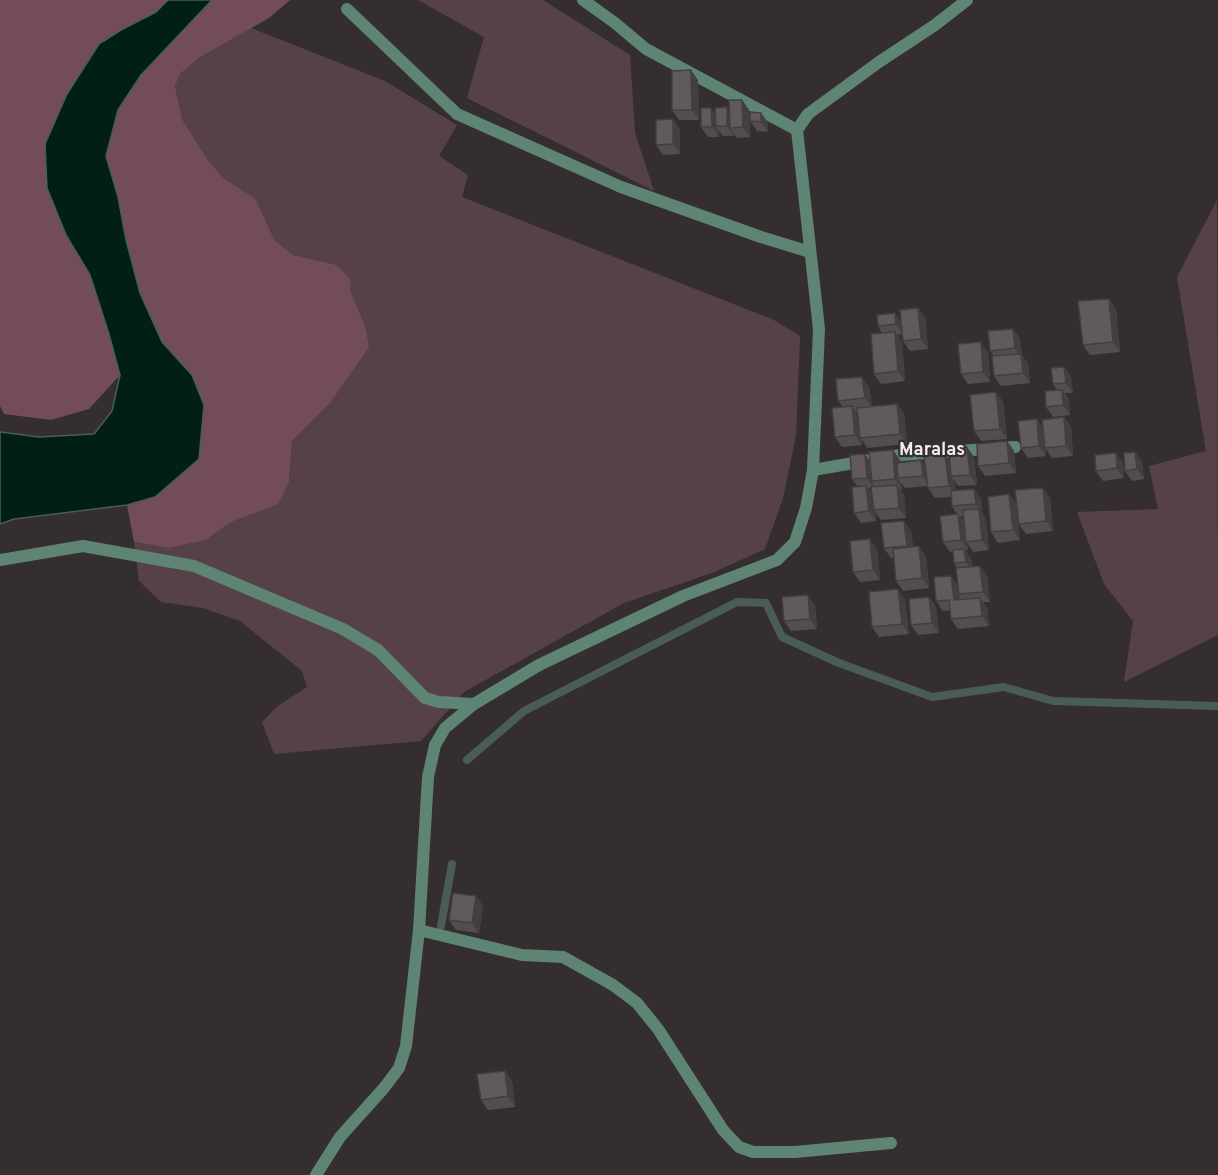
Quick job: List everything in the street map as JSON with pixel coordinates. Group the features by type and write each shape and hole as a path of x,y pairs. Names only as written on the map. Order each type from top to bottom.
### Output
{"street":[{"path":"583,0 646,49 797,130"},
{"path":"316,1175 340,1137 399,1068 406,1046 419,930 428,777 435,745 445,728 474,704 539,665 682,596 777,560 795,542 806,508 813,470 819,329 816,282 810,252 797,130 808,114 967,0"},
{"path":"347,9 457,114 621,187 810,252"},
{"path":"813,470 900,455 1015,447"},
{"path":"0,560 83,546 194,566 343,629 378,650 425,698 439,702 474,704"},
{"path":"419,930 522,955 563,957 613,985 637,1003 658,1029 723,1130 739,1147 753,1152 795,1152 891,1143"}],"shaded area":[{"path":"0,0 168,0 156,12 99,44 47,188 66,235 90,275 120,375 89,409 51,420 4,414 0,406"},
{"path":"168,0 212,0 141,75 118,110 106,156 140,293 162,342 192,375 204,405 199,459 155,497 127,505 14,519 0,524 0,432 39,437 94,434 112,411 120,375 90,275 66,235 47,188 45,144 67,94 99,44 156,12"},
{"path":"212,0 290,0 269,18 197,59 180,74 175,86 182,119 209,162 225,179 255,198 275,241 293,255 337,265 351,281 350,291 365,326 369,347 330,403 292,441 289,482 278,504 229,523 206,540 169,548 134,542 127,505 155,497 192,375 162,342 140,293 106,156 118,110 141,75"},
{"path":"418,0 543,0 630,55 635,133 654,191 467,98 484,37"},
{"path":"251,28 385,81 457,125 439,156 468,175 462,197 774,320 800,336 796,436 783,498 765,549 712,573 624,603 464,692 421,741 274,754 262,722 278,706 307,687 302,671 240,621 203,608 161,602 139,581 134,542 169,548 206,540 229,523 250,515 289,482 292,441 330,403 365,326 337,265 293,255 275,241 255,198 225,179 209,162 182,119 175,85 180,74 197,59"},
{"path":"1217,200 1218,635 1124,682 1133,621 1104,584 1077,512 1158,509 1149,466 1206,451 1177,277"}],"building":[{"path":"691,70 692,110 672,110 672,71"},
{"path":"729,100 742,100 743,127 730,128"},
{"path":"727,107 727,126 716,126 715,108"},
{"path":"701,108 711,108 712,127 701,127"},
{"path":"750,112 761,113 761,122 750,121"},
{"path":"673,119 673,144 656,145 656,120"},
{"path":"1109,299 1113,342 1083,345 1078,301"},
{"path":"918,308 921,339 903,341 900,310"},
{"path":"895,313 896,324 878,326 877,315"},
{"path":"1013,329 1015,348 990,351 988,331"},
{"path":"895,332 898,371 874,374 871,334"},
{"path":"981,342 983,372 961,374 958,344"},
{"path":"1021,354 1023,373 994,376 992,356"},
{"path":"1064,367 1066,383 1053,384 1051,368"},
{"path":"862,377 865,398 838,401 836,379"},
{"path":"1062,390 1063,405 1046,407 1045,391"},
{"path":"996,392 1000,429 974,431 970,395"},
{"path":"897,404 900,434 860,438 857,408"},
{"path":"852,406 855,435 835,437 832,408"},
{"path":"1064,417 1066,446 1045,448 1042,420"},
{"path":"1037,419 1039,446 1021,448 1018,421"},
{"path":"1007,441 1009,463 978,466 977,444"},
{"path":"967,447 970,475 951,476 949,448"},
{"path":"893,450 895,479 872,481 869,452"},
{"path":"1135,452 1137,469 1125,471 1124,453"},
{"path":"1116,453 1117,468 1096,471 1095,455"},
{"path":"865,454 867,478 852,479 850,455"},
{"path":"945,454 949,486 928,488 924,456"},
{"path":"921,460 923,476 898,478 897,463"},
{"path":"897,485 899,508 874,510 871,487"},
{"path":"866,486 869,511 854,513 852,487"},
{"path":"1043,488 1046,521 1019,524 1015,490"},
{"path":"974,489 976,504 952,506 951,491"},
{"path":"1009,494 1013,530 991,532 988,497"},
{"path":"979,509 982,540 966,542 963,510"},
{"path":"958,514 961,540 943,542 940,516"},
{"path":"904,521 907,546 884,548 881,523"},
{"path":"870,539 873,570 853,572 850,541"},
{"path":"919,546 922,578 896,581 893,549"},
{"path":"964,549 966,562 954,563 953,550"},
{"path":"980,566 983,592 959,594 956,568"},
{"path":"951,576 954,600 980,598 982,616 951,619 949,600 936,601 934,577"},
{"path":"898,589 902,624 872,627 869,592"},
{"path":"808,595 810,619 784,621 782,597"},
{"path":"929,597 932,623 911,625 909,599"},
{"path":"453,893 476,896 472,923 449,920"},
{"path":"505,1071 508,1096 481,1100 477,1074"}],"waterway":[{"path":"467,760 524,711 737,602 766,603 782,637 839,663 932,697 1004,687 1053,701 1218,706"},
{"path":"441,926 452,864"}],"district":[{"name":"Maralas","path":"932,451"}]}
